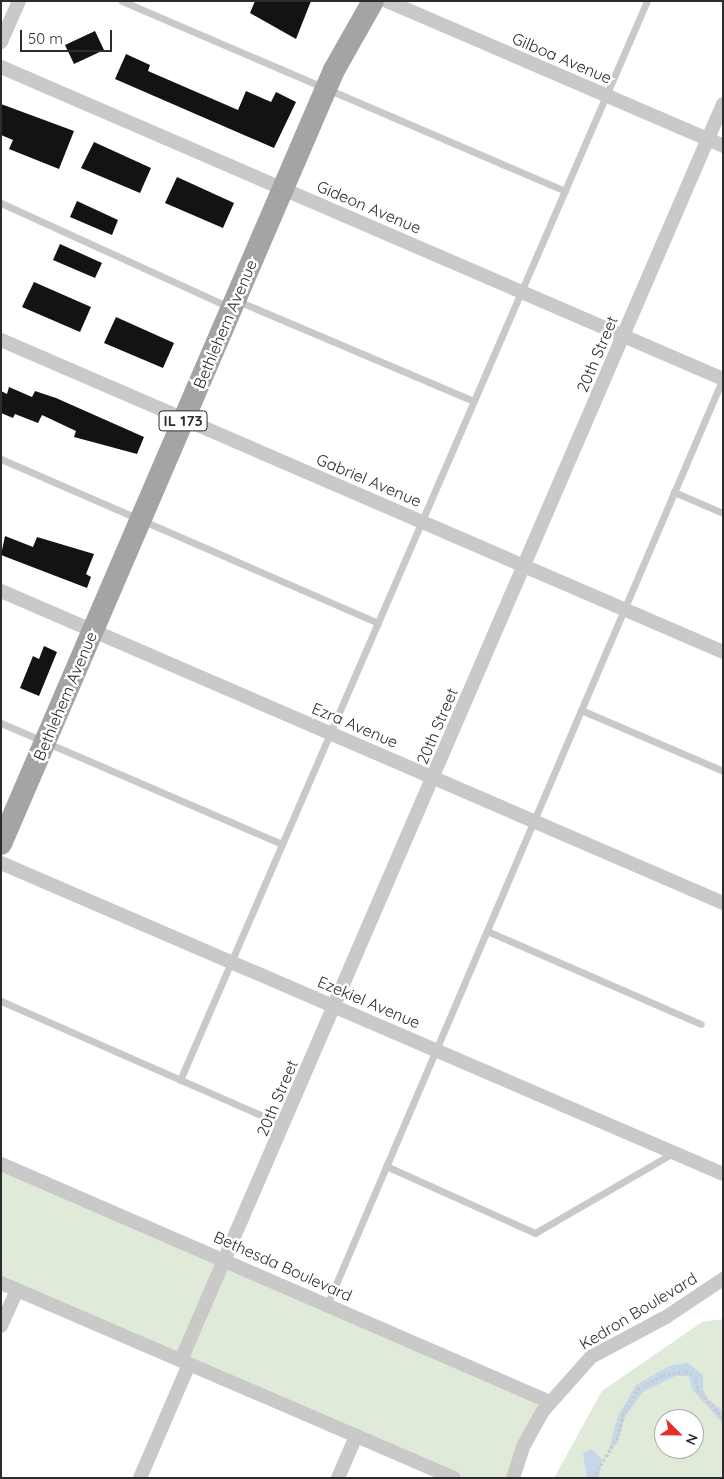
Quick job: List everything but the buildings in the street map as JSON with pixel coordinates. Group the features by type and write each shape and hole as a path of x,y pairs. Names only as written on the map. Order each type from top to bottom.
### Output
{"main road":[{"name":"Bethlehem Avenue","path":"1,844 325,90 373,1"}],"street":[{"path":"1,42 19,1"},
{"name":"Gilboa Avenue","path":"387,1 723,146"},
{"name":"Gideon Avenue","path":"1,67 722,379"},
{"name":"20th Street","path":"140,1478 225,1260 723,104"},
{"name":"Gabriel Avenue","path":"1,340 723,652"},
{"name":"Ezra Avenue","path":"1,591 723,903"},
{"name":"Ezekiel Avenue","path":"1,863 723,1174"},
{"name":"Bethesda Boulevard","path":"1,1164 550,1402"},
{"name":"Kedron Boulevard","path":"513,1478 524,1444 550,1402 591,1357 629,1334 666,1317 723,1278"},
{"path":"1,1284 454,1478"},
{"path":"1,1326 17,1290"},
{"path":"338,1478 356,1436"}],"lane":[{"path":"122,1 325,90 565,191"},
{"path":"180,1080 647,1"},
{"path":"1,204 234,304 474,401"},
{"path":"328,1305 722,379"},
{"path":"1,458 142,517 378,623"},
{"path":"674,492 723,513"},
{"path":"581,710 723,771"},
{"path":"1,722 282,844"},
{"path":"487,931 701,1024"},
{"path":"1,1001 284,1125"},
{"path":"386,1166 535,1233 674,1153"}],"path":[{"path":"593,1478 618,1436 622,1415 638,1389 663,1375 686,1371 695,1376 698,1390 723,1418"}],"green space":[{"path":"1,1164 550,1402 513,1478 454,1478 1,1283"},
{"path":"723,1319 723,1478 554,1478 602,1391 702,1322"}],"water":[{"path":"688,1363 703,1375 703,1389 708,1399 723,1411 723,1424 692,1389 689,1376 675,1376 643,1392 625,1417 618,1442 608,1452 618,1416 636,1385 669,1366"},
{"path":"591,1449 602,1459 599,1478 587,1478 583,1454"}]}
